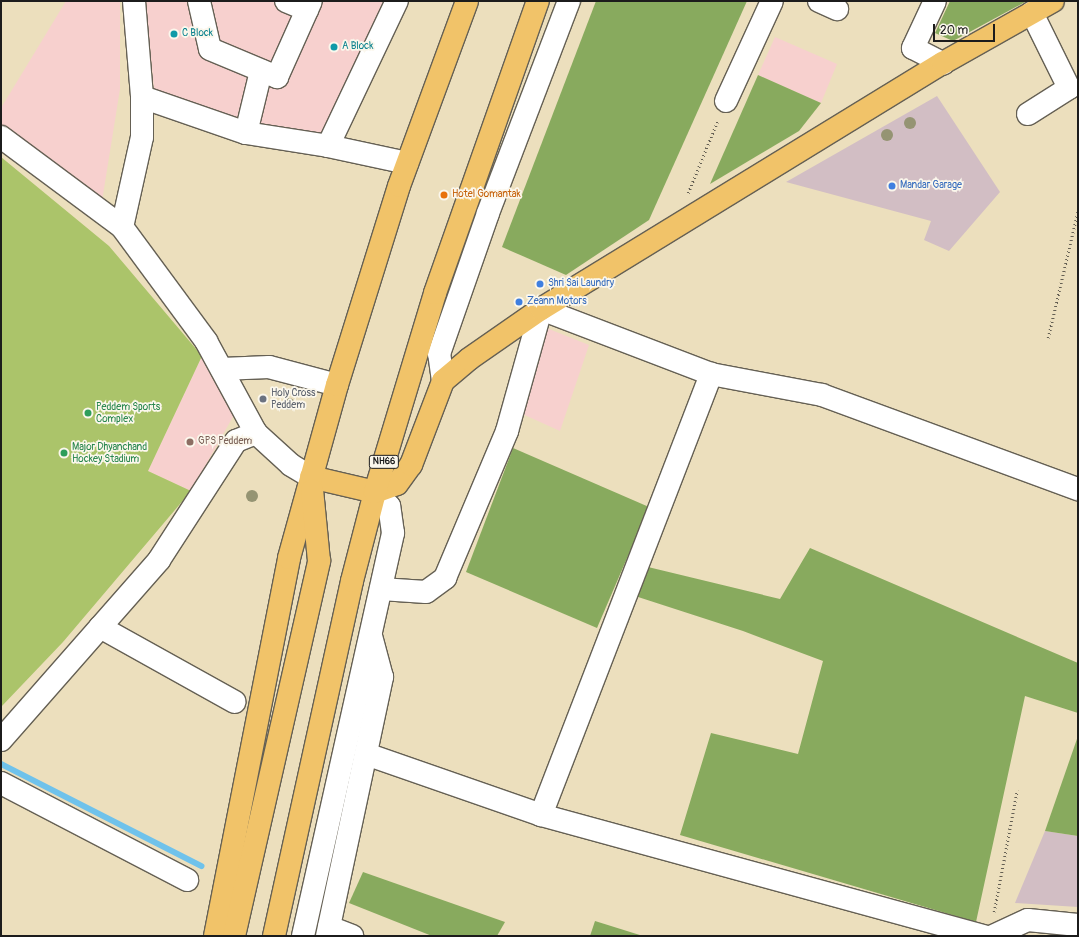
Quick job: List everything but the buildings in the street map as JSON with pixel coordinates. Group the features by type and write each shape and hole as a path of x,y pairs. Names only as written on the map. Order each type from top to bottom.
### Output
{"main road":[{"path":"215,936 288,558 337,385 407,163 467,1"},
{"name":"NH66","path":"274,936 352,581 375,492 435,293 538,1"},
{"path":"311,477 375,492 397,484 411,465 443,381 541,309 943,63 1053,1"},
{"path":"234,936 319,561 311,477"}],"street":[{"path":"199,1 210,49 277,77 309,5 286,1"},
{"path":"328,146 397,1"},
{"path":"443,381 439,354 488,213 569,1"},
{"path":"726,101 772,1"},
{"path":"935,1 913,48 943,63"},
{"path":"122,227 142,137 142,97 131,3"},
{"path":"1028,114 1069,88 1032,13"},
{"path":"246,134 261,71"},
{"path":"142,97 246,134 328,146 407,163"},
{"path":"1,137 122,227 206,341 256,433 291,465 311,477"},
{"path":"381,589 426,592 445,578 507,431 541,309 712,374 822,395 1078,490"},
{"path":"222,369 269,367 337,385"},
{"path":"541,815 712,374"},
{"path":"1,740 159,560 236,441 256,433"},
{"path":"303,936 393,533 389,506 375,492"},
{"path":"100,627 235,702"},
{"path":"352,936 328,931 382,677 370,634"},
{"path":"366,754 541,815 984,936"},
{"path":"1,783 187,880"},
{"path":"993,936 1028,920 1078,925"}],"path":[{"path":"687,197 726,101"},
{"path":"1048,338 1078,210"},
{"path":"994,914 1017,790"}],"shaded area":[{"path":"66,1 120,1 120,89 102,201 1,126 1,108"},
{"path":"145,1 386,1 322,142 155,98"},
{"path":"775,37 837,64 821,103 758,75"},
{"path":"937,96 1000,192 949,251 924,240 931,221 786,182"},
{"path":"544,327 589,345 560,431 518,412"},
{"name":"GPS Peddem","path":"202,356 235,413 191,491 148,471"},
{"path":"1045,831 1078,836 1078,907 1015,903"}],"green space":[{"path":"596,1 747,1 649,220 566,275 502,247"},
{"path":"950,1 1027,1 953,41 935,33"},
{"path":"758,75 821,103 799,131 710,184"},
{"name":"Peddem Sports Complex","path":"1,157 109,246 202,356 148,471 191,491 63,642 1,707"},
{"path":"513,448 649,507 597,628 466,572"},
{"path":"810,548 1078,663 1078,713 1025,696 976,922 680,835 711,733 798,754 823,661 743,631 635,596 648,567 780,599"},
{"path":"1078,736 1078,836 1045,831"},
{"path":"363,872 505,922 497,936 432,936 349,903"},
{"path":"595,921 643,936 590,936"}],"waterway":[{"path":"1,764 201,866"}],"place":[{"name":"C Block","path":"174,34"},
{"name":"A Block","path":"334,47"},
{"name":"Mandar Garage","path":"892,186"},
{"name":"Hotel Gomantak","path":"444,195"},
{"name":"Shri Sai Laundry","path":"540,284"},
{"name":"Zeann Motors","path":"519,302"},
{"name":"Holy Cross Peddem","path":"263,399"},
{"name":"Peddem Sports Complex","path":"88,413"},
{"name":"GPS Peddem","path":"190,442"},
{"name":"Major Dhyanchand Hockey Stadium","path":"64,453"}]}
